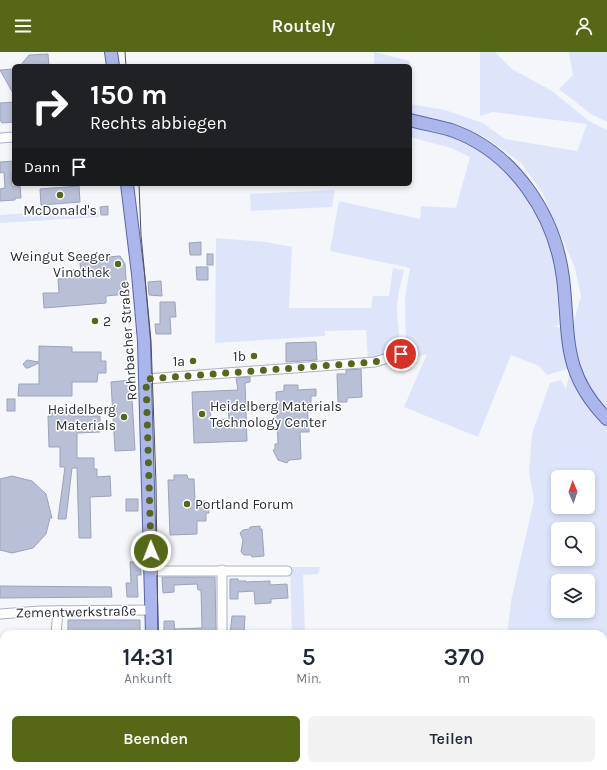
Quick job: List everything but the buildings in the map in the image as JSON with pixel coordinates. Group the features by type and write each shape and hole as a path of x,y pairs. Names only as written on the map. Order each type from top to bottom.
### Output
{"main road":[{"path":"111,52 113,64"},
{"path":"412,120 451,130 482,146 512,170 535,199 552,230 557,246 563,278 567,343 575,373 588,396 607,419"},
{"name":"Rohrbacher Straße","path":"127,186 138,274 146,379 152,630"}],"street":[{"path":"0,138 12,137"},
{"path":"146,379 375,362 401,354"},
{"path":"151,570 287,571"},
{"path":"222,570 222,630"},
{"name":"Zementwerkstraße","path":"0,614 58,611 152,610"},
{"path":"56,630 58,611"}],"shaded area":[{"path":"374,52 410,61 410,64 374,64"},
{"path":"480,52 495,52 512,69 552,91 589,121 607,130 607,630 507,630 511,601 534,500 529,472 532,434 550,383 561,380 566,389 572,363 565,361 567,369 547,375 539,366 511,355 478,437 404,407 427,354 389,367 389,360 406,354 405,298 410,268 330,251 339,201 420,219 421,206 456,208 470,157 451,148 412,138 412,126 436,131 463,141 489,156 510,173 526,195 541,222 551,249 556,281 559,325 554,326 571,331 581,296 575,268 542,192 521,163 485,137 447,121 412,114 412,104 445,110 483,123 505,139 577,151 587,124 493,112 480,116"},
{"path":"569,52 607,52 607,122 591,114 559,89 573,75"},
{"path":"335,190 332,207 251,211 250,194"},
{"path":"97,208 99,217 0,223 0,215"},
{"path":"216,238 266,242 292,247 289,308 371,308 373,296 389,296 393,268 404,270 397,305 399,343 397,353 368,359 366,330 325,331 325,336 215,343"},
{"path":"290,567 320,567 318,574 303,575 305,630 292,630"}],"tram line":[{"path":"125,52 126,64"},
{"path":"139,186 141,235 151,341 156,484 158,630"}],"place":[{"name":"McDonald's","path":"60,195"},
{"name":"Weingut Seeger Vinothek","path":"118,264"},
{"name":"2","path":"95,321"},
{"name":"1b","path":"254,356"},
{"name":"1a","path":"193,361"},
{"name":"Heidelberg Materials Technology Center","path":"202,414"},
{"name":"Heidelberg Materials","path":"124,417"},
{"name":"Portland Forum","path":"187,504"}],"route":[{"path":"151,551 146,379 277,368 375,362 389,359 401,354"}]}
